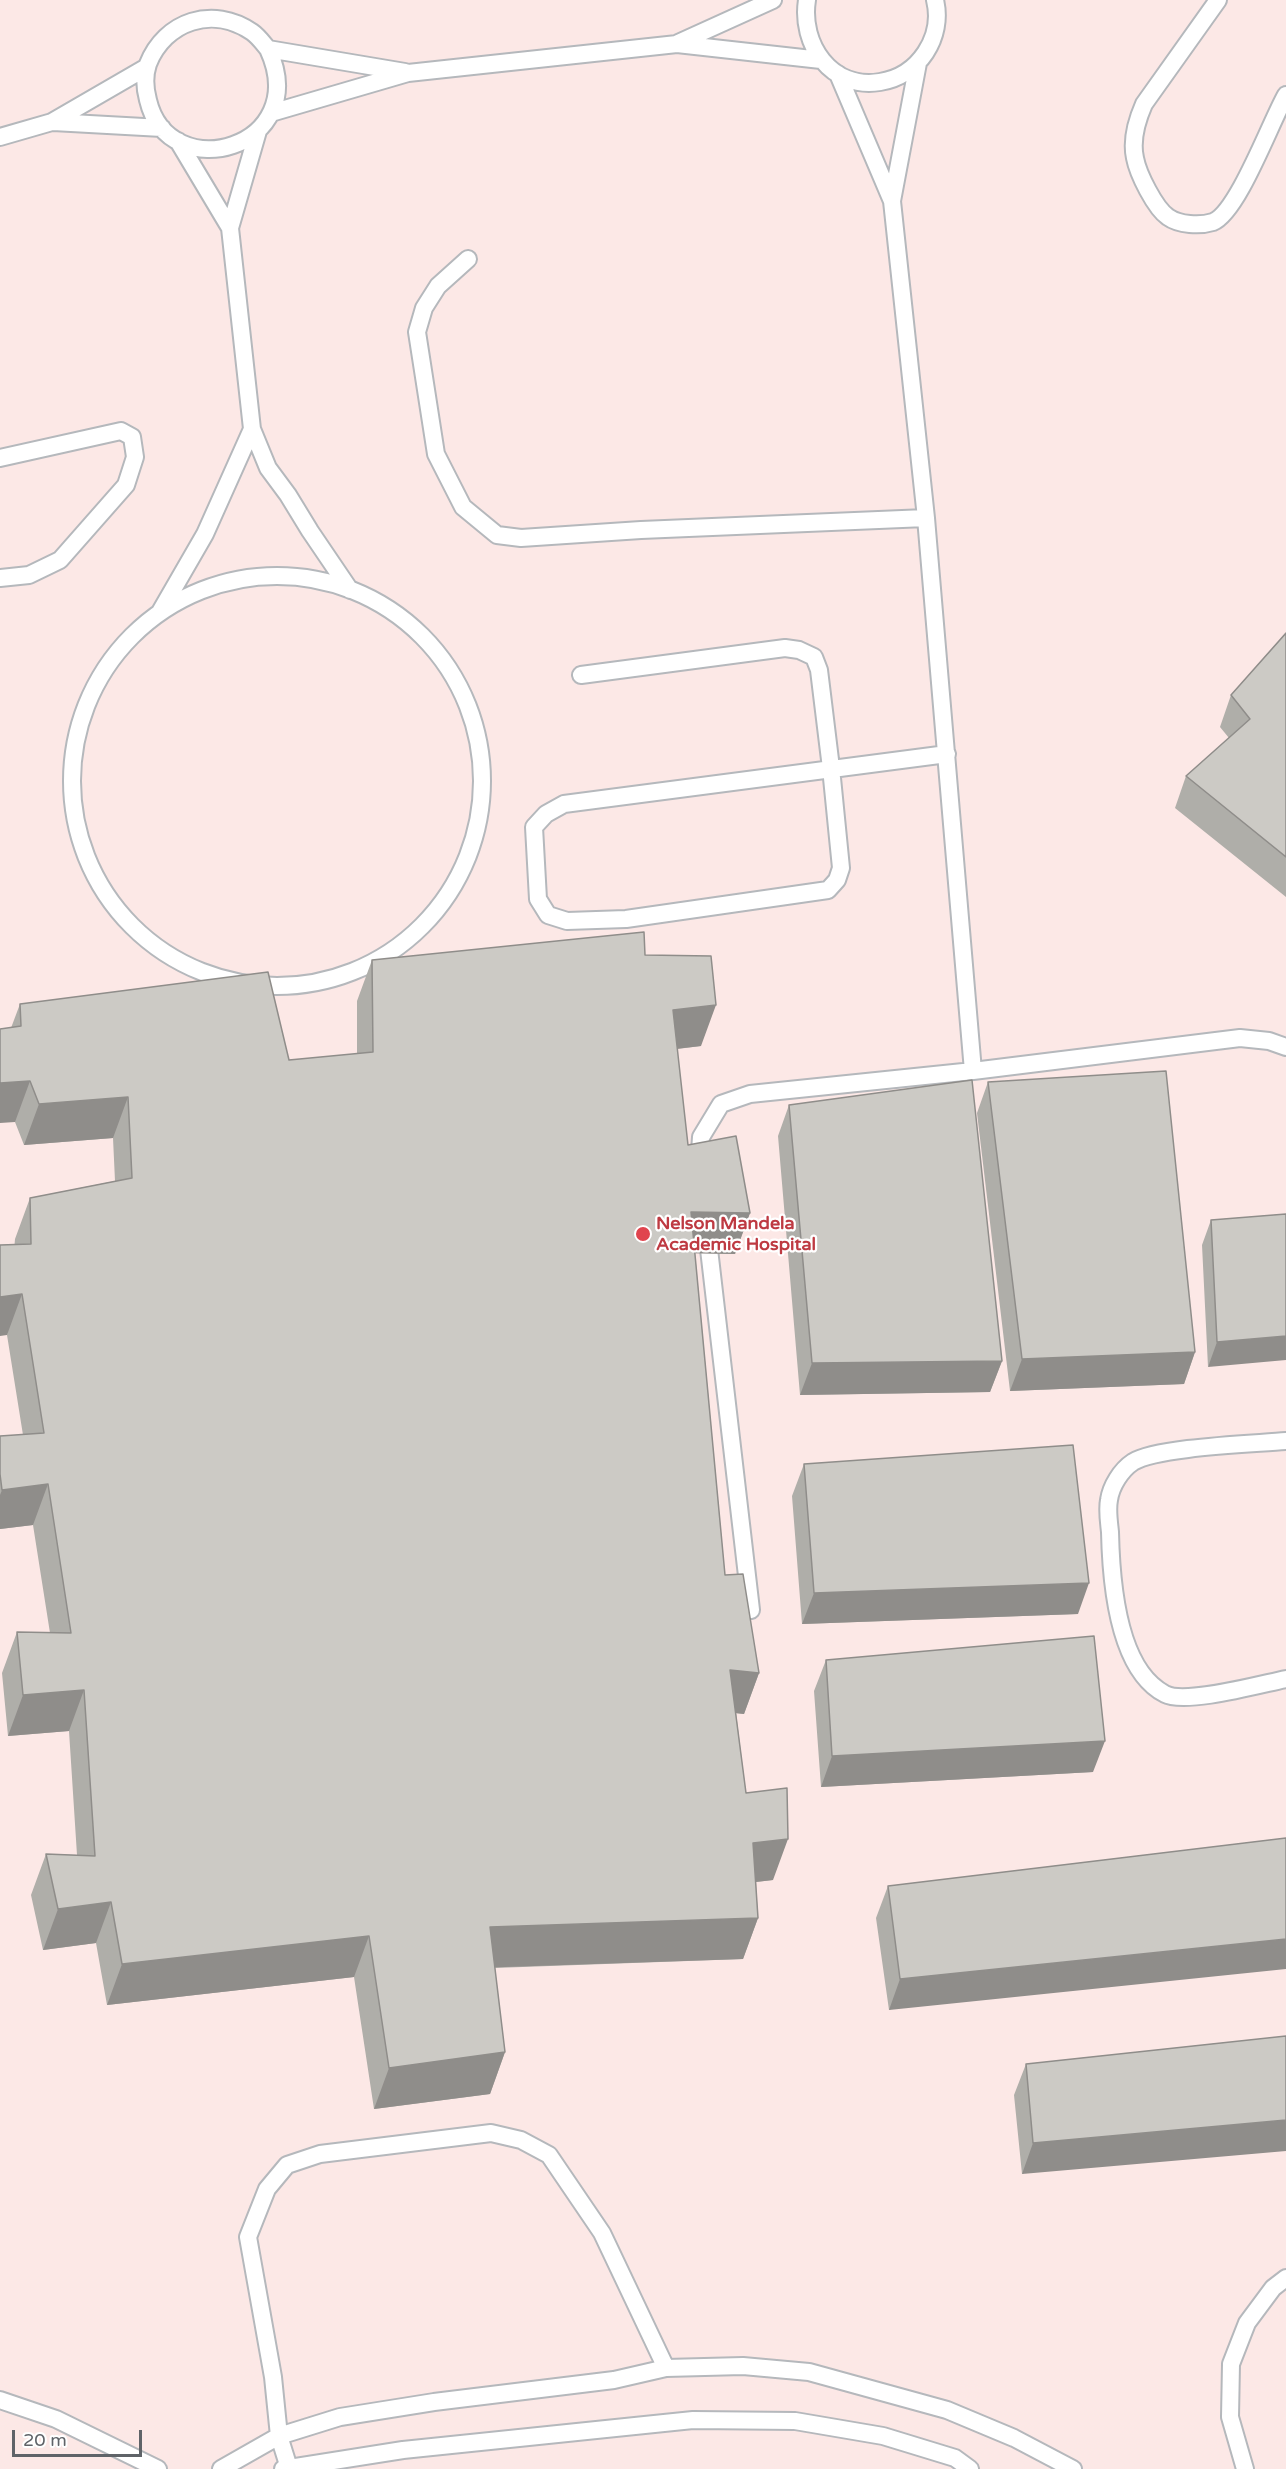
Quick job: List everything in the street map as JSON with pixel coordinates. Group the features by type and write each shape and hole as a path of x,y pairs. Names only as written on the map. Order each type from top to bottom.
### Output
{"lane":[{"path":"677,44 772,0"},
{"path":"807,0 806,30 812,46 821,60 838,74 858,82 880,82 900,76 918,63 931,45 937,24 935,0"},
{"path":"1218,0 1144,104 1137,120 1134,157 1152,198 1168,218 1190,225 1214,221 1229,208 1286,95"},
{"path":"212,18 234,22 253,33 268,49 275,64 278,80 271,113 258,131 241,144 220,150 198,149 178,141 162,128 150,109 145,89 147,67 156,47 171,31 191,21 212,18"},
{"path":"271,113 408,73 677,44 821,60"},
{"path":"268,49 408,73"},
{"path":"918,63 892,201 926,518 973,1071"},
{"path":"0,138 52,122 147,67"},
{"path":"838,74 892,201"},
{"path":"52,122 162,128"},
{"path":"258,131 230,228 252,429 268,468 350,590"},
{"path":"178,141 230,228"},
{"path":"468,259 438,286 424,308 417,332 436,454 463,507 497,535 521,538 641,530 926,518"},
{"path":"160,612 205,534 252,429"},
{"path":"0,459 122,431 132,437 135,457 126,485 60,560 29,575 0,578"},
{"path":"256,578 304,578 350,590 393,612 429,643 458,682 476,726 483,774 479,822 464,867 439,908 405,942 364,967 318,982 267,986 217,978 170,957 130,925 99,885 79,838 71,788 75,736 93,689 122,646 160,612 206,589 256,578"},
{"path":"581,675 769,650 799,650 814,657 819,670 831,768 841,868 837,880 828,890 626,919 567,921 548,915 538,899 534,828 546,814 564,804 831,768 947,754"},
{"path":"701,1182 698,1158 701,1137 721,1104 750,1094 973,1071 1240,1038 1269,1041 1286,1047"},
{"path":"705,1217 751,1610"},
{"path":"1286,1441 1161,1453 1133,1462 1116,1479 1108,1500 1116,1605 1129,1649 1147,1681 1167,1695 1196,1697 1286,1679"},
{"path":"666,2368 602,2233 549,2155 521,2140 491,2133 320,2154 287,2165 267,2189 248,2236 273,2377 279,2436 286,2468 403,2450 693,2420 795,2421 883,2436 955,2458 970,2469"},
{"path":"1245,2469 1230,2418 1231,2364 1247,2323 1273,2288 1286,2278"},
{"path":"221,2469 279,2436 340,2417 434,2402 614,2380 666,2368 743,2366 809,2372 947,2410 1014,2438 1073,2469"},
{"path":"0,2400 56,2420 158,2469"}],"shaded area":[{"name":"Nelson Mandela Academic Hospital","path":"0,0 1286,0 1286,2469 0,2469"}],"building":[{"path":"1286,633 1286,857 1186,776 1250,719 1231,695"},
{"path":"644,932 645,955 711,956 716,1005 673,1010 688,1145 736,1136 750,1213 691,1212 725,1575 743,1574 759,1673 730,1670 746,1793 787,1788 788,1839 753,1843 758,1918 490,1927 505,2052 389,2068 369,1936 122,1964 111,1902 58,1909 46,1854 95,1856 84,1690 23,1695 17,1632 71,1633 48,1484 2,1490 0,1436 44,1433 22,1294 0,1297 0,1245 31,1244 30,1198 132,1178 128,1097 39,1104 30,1081 0,1083 0,1029 21,1026 20,1004 268,972 289,1060 373,1052 372,960"},
{"path":"1166,1071 1195,1352 1022,1359 988,1082"},
{"path":"972,1080 1002,1361 812,1363 789,1105"},
{"path":"1286,1214 1286,1336 1217,1342 1211,1220"},
{"path":"1073,1445 1089,1583 814,1593 804,1464"},
{"path":"1094,1636 1105,1741 832,1756 826,1660"},
{"path":"1286,1838 1286,1939 900,1979 888,1886"},
{"path":"1286,2036 1286,2120 1033,2143 1026,2064"}],"place":[{"name":"Nelson Mandela Academic Hospital","path":"643,1234"}]}
